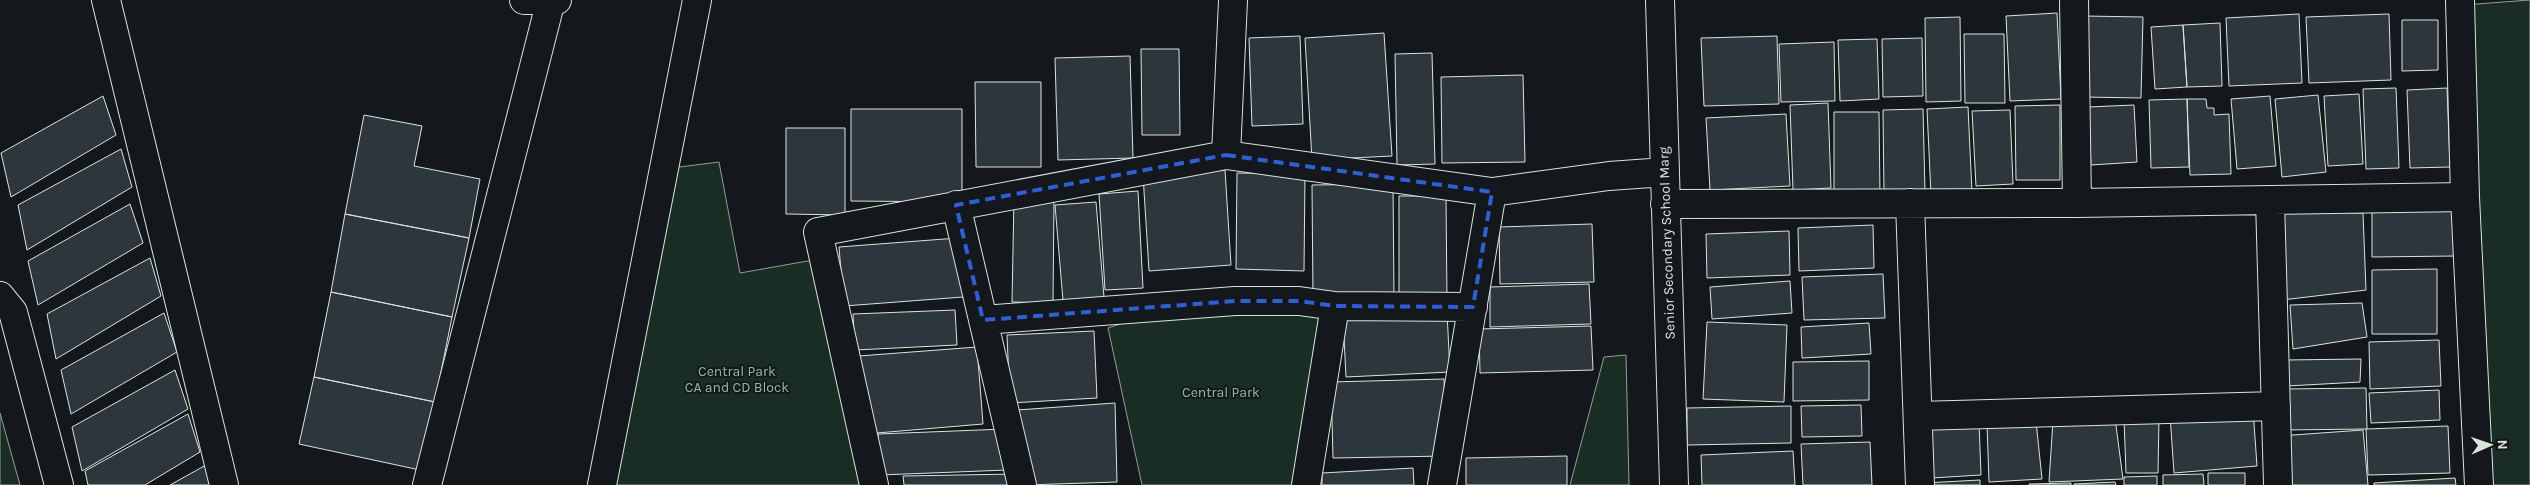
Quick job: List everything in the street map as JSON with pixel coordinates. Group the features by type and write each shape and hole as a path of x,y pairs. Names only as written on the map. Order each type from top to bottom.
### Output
{"street":[{"path":"106,0 224,485"},
{"path":"524,0 557,0"},
{"path":"427,485 551,0"},
{"path":"602,485 697,0"},
{"path":"1226,155 1233,0"},
{"name":"Senior Secondary School Marg","path":"1660,0 1674,485"},
{"path":"2074,0 2077,203"},
{"path":"2460,0 2465,197 2479,485"},
{"path":"874,485 818,232 1226,155 1492,192 1609,176 1665,172"},
{"path":"1442,485 1492,192"},
{"path":"1666,204 2077,203 2465,197"},
{"path":"2270,200 2278,485"},
{"path":"1910,203 1920,485"},
{"path":"956,205 1022,485"},
{"path":"0,296 13,312 60,485"},
{"path":"983,320 1235,300 1299,301 1335,306 1472,307"},
{"path":"1306,485 1335,306"},
{"path":"1918,416 2276,406"}],"highlighted area":[{"path":"1226,155 1492,192 1473,307 1335,306 1299,301 1235,301 983,320 956,205"}],"green space":[{"path":"2530,0 2530,485 2472,485 2463,5"},
{"name":"Central Park CA and CD Block","path":"719,162 740,273 819,259 877,485 601,485 672,168"},
{"name":"Central Park","path":"1170,307 1328,312 1305,485 1142,485 1108,328"},
{"path":"1626,355 1629,485 1570,485 1604,357"},
{"path":"0,413 20,485 0,485"}],"building":[{"path":"2057,13 2061,99 2010,101 2006,16"},
{"path":"2299,14 2302,83 2229,86 2226,18"},
{"path":"2389,14 2391,80 2309,83 2306,17"},
{"path":"2084,16 2143,17 2141,98 2083,97"},
{"path":"1960,17 1961,101 1926,102 1925,18"},
{"path":"2402,20 2438,20 2438,70 2402,71"},
{"path":"2220,23 2222,86 2187,87 2183,25"},
{"path":"2183,25 2187,87 2155,89 2151,27"},
{"path":"1384,33 1392,156 1312,160 1305,38"},
{"path":"1964,34 2004,34 2005,103 1965,103"},
{"path":"1300,36 1303,124 1252,126 1249,38"},
{"path":"1777,36 1779,104 1704,106 1701,38"},
{"path":"1922,38 1923,96 1883,97 1882,39"},
{"path":"1877,39 1879,99 1840,101 1838,40"},
{"path":"1834,42 1835,101 1781,102 1779,44"},
{"path":"1141,49 1179,49 1180,135 1142,135"},
{"path":"1432,53 1435,164 1397,165 1395,54"},
{"path":"1130,56 1133,158 1058,160 1055,58"},
{"path":"1523,75 1525,162 1442,163 1441,77"},
{"path":"975,82 1041,82 1041,167 976,167"},
{"path":"2396,88 2399,168 2366,169 2363,89"},
{"path":"2447,88 2450,167 2410,168 2407,90"},
{"path":"2359,94 2363,164 2328,166 2324,96"},
{"path":"2318,95 2326,172 2282,177 2275,99"},
{"path":"103,96 116,135 11,197 1,153"},
{"path":"2270,96 2276,166 2237,169 2231,99"},
{"path":"2187,99 2189,167 2151,168 2149,100"},
{"path":"2187,99 2206,99 2207,108 2214,108 2214,115 2229,114 2231,174 2190,175"},
{"path":"1828,103 1831,188 1793,190 1790,105"},
{"path":"2060,105 2060,180 2016,180 2015,106"},
{"path":"2134,105 2137,162 2091,165 2088,107"},
{"path":"1968,107 1972,193 1931,195 1927,109"},
{"path":"851,109 962,109 962,202 851,201"},
{"path":"1923,109 1925,192 1884,193 1883,110"},
{"path":"2010,110 2013,184 1976,186 1972,111"},
{"path":"1834,112 1879,112 1880,197 1834,197"},
{"path":"1786,114 1790,186 1710,190 1706,118"},
{"path":"364,115 422,126 414,166 480,179 469,238 345,214"},
{"path":"786,128 845,128 845,215 786,214"},
{"path":"121,149 132,187 27,250 18,205"},
{"path":"1225,170 1231,265 1149,271 1143,175"},
{"path":"1237,173 1305,174 1304,271 1236,269"},
{"path":"1393,184 1394,297 1313,298 1312,185"},
{"path":"1138,191 1143,288 1105,290 1099,194"},
{"path":"1399,196 1446,196 1447,300 1399,300"},
{"path":"1014,198 1054,199 1053,303 1012,302"},
{"path":"1096,202 1104,297 1063,301 1055,205"},
{"path":"130,204 143,243 38,305 28,261"},
{"path":"2455,210 2455,256 2372,257 2372,211"},
{"path":"2282,211 2363,213 2366,290 2282,300"},
{"path":"345,214 469,238 452,317 331,292"},
{"path":"1592,224 1594,282 1500,284 1499,227"},
{"path":"1873,225 1874,268 1799,271 1798,228"},
{"path":"1789,231 1790,275 1707,278 1706,234"},
{"path":"958,238 963,297 844,306 839,247"},
{"path":"150,258 161,296 56,359 47,314"},
{"path":"2437,269 2437,334 2372,334 2372,270"},
{"path":"1883,274 1885,318 1804,320 1802,277"},
{"path":"1790,281 1792,313 1712,319 1710,287"},
{"path":"1589,284 1591,324 1490,327 1490,287"},
{"path":"331,292 452,317 435,402 314,377"},
{"path":"2362,303 2367,337 2293,349 2290,305"},
{"path":"955,310 957,345 855,350 853,314"},
{"path":"1447,312 1450,372 1346,377 1343,318"},
{"path":"164,313 177,352 71,414 61,370"},
{"path":"1707,322 1787,325 1784,402 1703,399"},
{"path":"1869,323 1871,354 1802,358 1801,327"},
{"path":"1591,326 1593,370 1480,373 1479,329"},
{"path":"1094,331 1097,398 1010,403 1007,335"},
{"path":"2439,340 2441,386 2370,389 2369,342"},
{"path":"977,347 983,424 865,434 859,356"},
{"path":"2361,359 2360,382 2287,386 2285,360"},
{"path":"1869,361 1869,400 1793,401 1793,362"},
{"path":"175,370 188,409 82,471 72,427"},
{"path":"314,377 435,402 420,470 299,444"},
{"path":"1444,379 1446,456 1333,458 1331,382"},
{"path":"2366,388 2367,429 2284,430 2283,389"},
{"path":"2439,390 2440,420 2371,423 2369,393"},
{"path":"1115,403 1117,482 1025,485 1017,410"},
{"path":"1861,405 1862,436 1802,437 1801,406"},
{"path":"1791,406 1791,443 1687,445 1687,408"},
{"path":"2253,409 2257,466 2174,473 2170,415"},
{"path":"188,414 200,452 145,485 88,485 85,471"},
{"path":"2159,417 2158,473 2126,473 2124,419"},
{"path":"2115,418 2123,479 2049,482 2053,420"},
{"path":"1929,420 1979,423 1981,475 1931,478"},
{"path":"2036,421 2042,479 1989,482 1987,424"},
{"path":"2448,426 2450,473 2368,475 2366,429"},
{"path":"1005,429 1007,470 880,475 878,434"},
{"path":"2363,430 2368,485 2283,485 2279,436"},
{"path":"1870,442 1872,485 1803,485 1801,444"},
{"path":"1793,451 1795,485 1702,485 1701,455"},
{"path":"1567,456 1567,485 1466,485 1466,458"},
{"path":"206,465 212,485 170,485"},
{"path":"1413,468 1414,485 1322,485 1322,473"},
{"path":"2208,473 2245,473 2245,485 2208,485"},
{"path":"1014,474 1014,485 904,485 903,476"},
{"path":"2203,474 2204,485 2163,485 2163,475"},
{"path":"2157,476 2157,485 2124,485 2124,477"},
{"path":"2455,478 2456,485 2374,485 2374,483"},
{"path":"1980,480 1980,485 1924,485 1924,483"},
{"path":"2115,482 2116,485 2074,485 2074,484"},
{"path":"2071,483 2071,485 2029,485 2029,484"}]}
